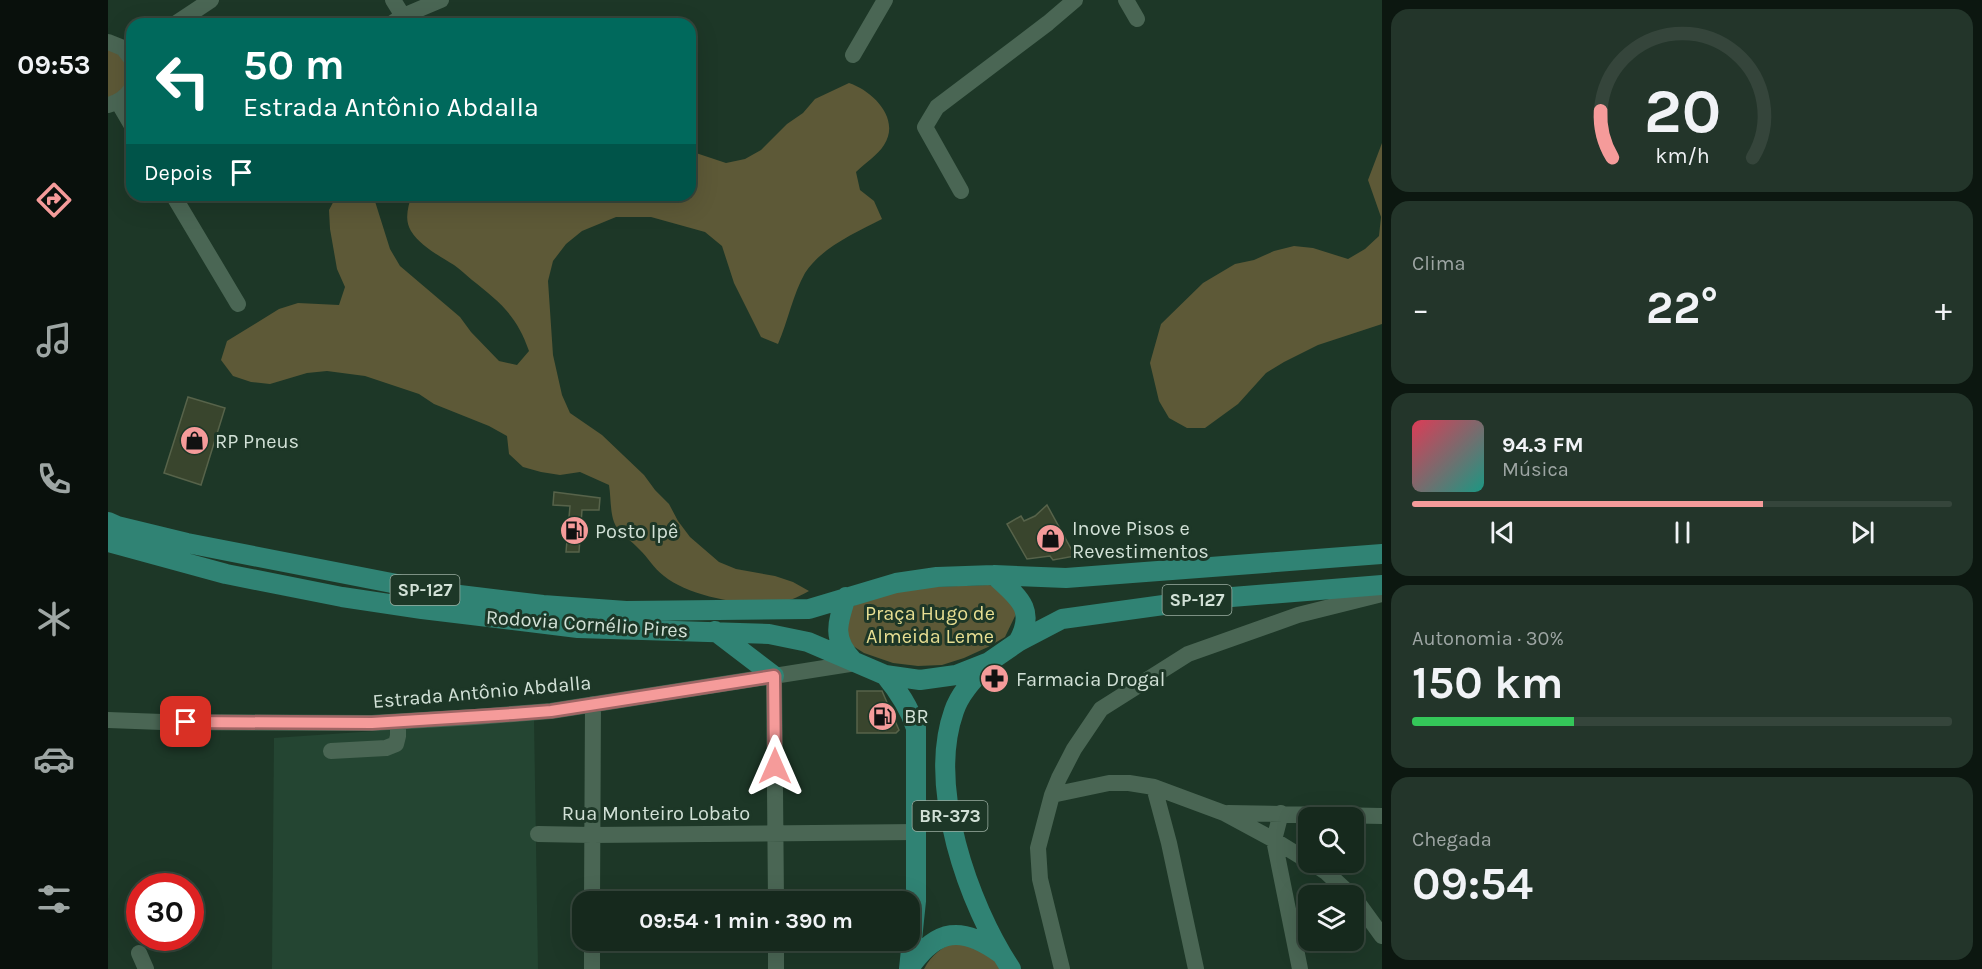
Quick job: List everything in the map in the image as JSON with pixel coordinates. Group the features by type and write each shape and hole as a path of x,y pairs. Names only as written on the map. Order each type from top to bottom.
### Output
{"main road":[{"name":"Rodovia Cornélio Pires","path":"108,522 188,543 363,578 444,593 543,605 626,611 809,609 846,597"},
{"name":"Rodovia Cornélio Pires","path":"108,542 226,574 342,597 422,609 578,627 769,634 808,642 855,662"},
{"name":"SP-127","path":"846,597 896,584 937,577 994,575 1066,578 1382,554"},
{"path":"994,575 1021,601 1027,615 1025,629 1018,642"},
{"name":"SP-127","path":"855,662 885,675 920,680 956,675 989,662 1018,642 1062,619 1207,599 1382,585"},
{"path":"846,597 837,628 844,651 855,662"},
{"path":"715,631 774,676"},
{"name":"BR-373","path":"989,662 967,688 955,709 948,733 946,764 950,813 961,863 978,909 1006,961"},
{"name":"BR-373","path":"885,675 910,710 916,728 916,901 909,968"},
{"path":"909,968 921,952 935,940 957,933 972,936 984,942 1006,961"}],"street":[{"path":"185,18 211,0"},
{"path":"393,0 397,18"},
{"path":"401,18 441,0"},
{"path":"961,191 925,127 937,107 1075,0"},
{"path":"1126,0 1137,19"},
{"path":"853,55 883,1"},
{"path":"108,42 126,51"},
{"path":"113,104 126,119"},
{"path":"177,201 238,304"},
{"path":"1062,969 1041,879 1038,848 1052,795 1074,749 1101,709 1188,654 1298,615 1382,594"},
{"name":"Estrada Antônio Abdalla","path":"108,720 398,722 551,711 855,662"},
{"path":"774,676 776,891"},
{"path":"592,891 593,704"},
{"path":"331,751 386,748 396,744 398,722"},
{"path":"1052,795 1109,783 1154,787 1224,813 1298,855"},
{"path":"1154,787 1169,843 1196,969"},
{"path":"1224,813 1382,816"},
{"path":"1281,813 1274,840 1300,969"},
{"name":"Rua Monteiro Lobato","path":"538,834 917,832"},
{"path":"1327,873 1341,885"},
{"path":"1364,911 1382,936"},
{"path":"591,969 592,951"},
{"path":"776,951 776,969"},
{"path":"139,953 146,969"}],"shaded area":[{"path":"534,720 538,969 272,969 274,738"}],"green space":[{"path":"108,48 119,55 126,64 126,84 125,88 108,99"},
{"path":"849,83 867,92 882,107 889,125 884,145 856,172 860,190 874,201 882,219 850,235 812,264 797,290 778,344 761,337 734,283 722,246 705,232 651,217 616,217 582,231 566,244 553,261 548,281 553,355 562,395 570,413 602,435 644,475 669,504 690,537 719,562 736,569 775,576 809,591 797,597 784,602 748,603 701,594 674,583 660,573 616,526 609,485 580,472 560,475 523,467 509,454 507,436 489,426 434,404 419,394 365,376 327,371 307,373 270,384 251,382 233,376 221,360 227,341 279,309 298,303 339,305 345,287 337,269 329,210 334,201 375,201 390,249 400,266 460,317 499,361 517,365 529,351 519,328 491,295 415,236 409,227 407,218 410,201 696,201 696,153 726,163 745,159 761,150 787,124 803,113 815,99"},
{"path":"1382,143 1382,324 1318,345 1284,362 1266,373 1238,404 1205,428 1187,428 1169,418 1159,401 1150,363 1161,324 1203,283 1235,264 1294,246 1313,248 1348,259 1365,249 1379,236 1381,217 1368,180"},
{"name":"Praça Hugo de Almeida Leme","path":"998,586 1008,592 1016,614 1005,637 964,658 942,665 918,666 893,663 864,653 853,646 846,635 848,608 898,588"},
{"path":"958,941 989,950 1002,969 924,969 938,952"}],"building":[{"name":"RP Pneus","path":"188,397 225,408 201,485 164,473"},
{"name":"Posto Ipê","path":"554,492 600,498 599,510 582,510 579,552 566,552 570,506 553,505"},
{"name":"Inove Pisos e Revestimentos","path":"1047,505 1075,556 1053,560 1050,556 1027,559 1007,524 1021,516 1024,521 1035,516"},
{"path":"857,691 882,691 899,730 896,733 857,733"}],"place":[{"name":"RP Pneus","path":"194,441"},
{"name":"Posto Ipê","path":"574,531"},
{"name":"Inove Pisos e Revestimentos","path":"1051,539"},
{"name":"Farmacia Drogal","path":"995,679"},
{"name":"BR","path":"883,716"}],"route":[{"path":"186,722 372,723 513,714 551,711 774,676 775,766"}]}
